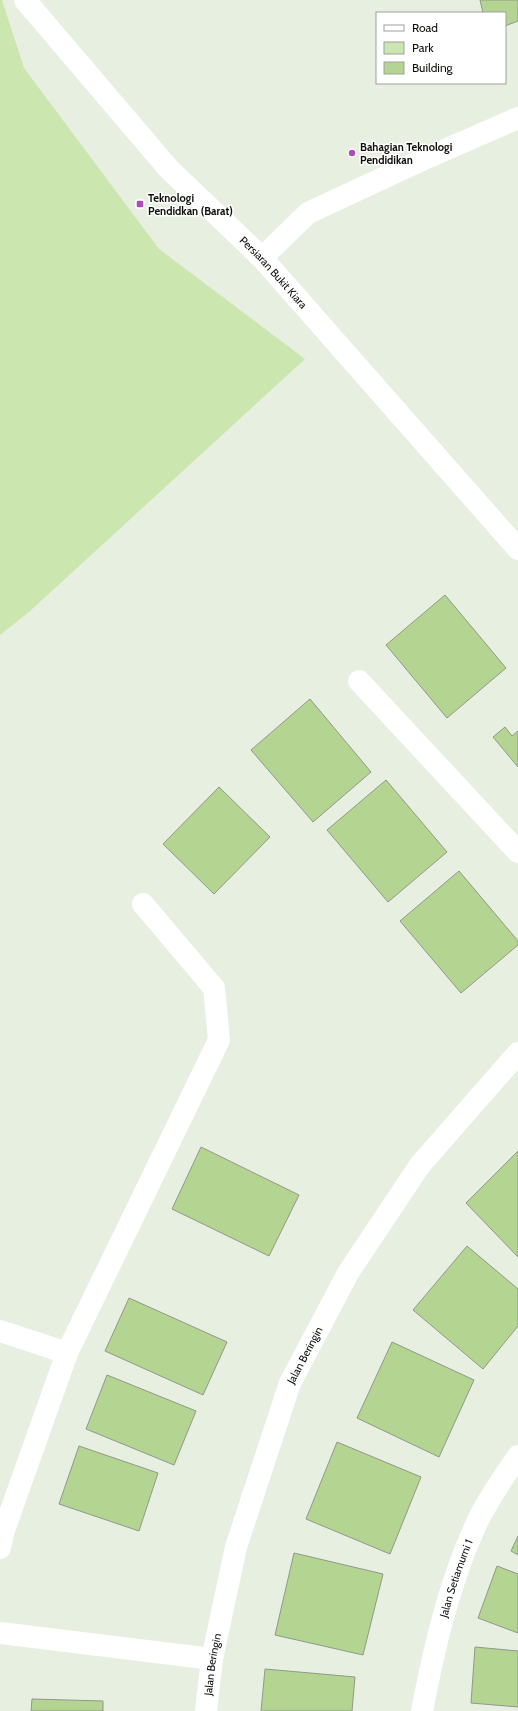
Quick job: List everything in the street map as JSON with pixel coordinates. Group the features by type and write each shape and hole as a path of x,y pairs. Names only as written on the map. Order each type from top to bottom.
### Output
{"street":[{"name":"Persiaran Bukit Kiara","path":"25,0 168,168 262,258 518,549"},
{"path":"262,258 308,213 422,160 518,118"},
{"path":"359,681 518,852"},
{"path":"0,1548 3,1533 67,1353 219,1040 214,988 143,904"},
{"name":"Jalan Beringin","path":"206,1711 212,1659 236,1547 290,1383 348,1273 420,1165 518,1053"},
{"path":"0,1331 67,1353"},
{"name":"Jalan Setiamurni 1","path":"422,1711 434,1647 454,1582 472,1535 505,1474 518,1456"},
{"path":"0,1633 212,1659"}],"green space":[{"path":"0,0 2,0 24,68 159,249 305,359 29,612 0,635"}],"building":[{"path":"480,0 518,0 518,21 506,26 506,12 483,12"},
{"path":"445,595 506,668 447,718 386,645"},
{"path":"310,699 371,772 313,822 251,750"},
{"path":"505,727 512,736 518,731 518,767 493,737"},
{"path":"386,780 447,852 388,902 327,830"},
{"path":"219,787 270,837 214,894 163,844"},
{"path":"459,871 518,941 518,945 461,993 400,921"},
{"path":"201,1147 299,1195 269,1256 172,1209"},
{"path":"518,1151 518,1257 466,1203"},
{"path":"467,1246 518,1289 518,1326 483,1369 413,1310"},
{"path":"129,1298 227,1342 203,1395 105,1351"},
{"path":"392,1342 474,1380 439,1457 357,1418"},
{"path":"107,1375 196,1411 174,1465 86,1429"},
{"path":"337,1442 421,1477 390,1554 306,1519"},
{"path":"79,1446 158,1473 139,1531 59,1504"},
{"path":"518,1536 518,1555 511,1551"},
{"path":"294,1553 383,1574 363,1655 275,1635"},
{"path":"497,1566 518,1574 518,1633 478,1618"},
{"path":"475,1647 518,1651 518,1707 471,1703"},
{"path":"265,1669 355,1677 352,1711 261,1711"},
{"path":"32,1699 103,1701 103,1711 31,1711"}],"place":[{"name":"Bahagian Teknologi Pendidikan","path":"352,153"},
{"name":"Teknologi Pendidkan (Barat)","path":"140,204"}]}
